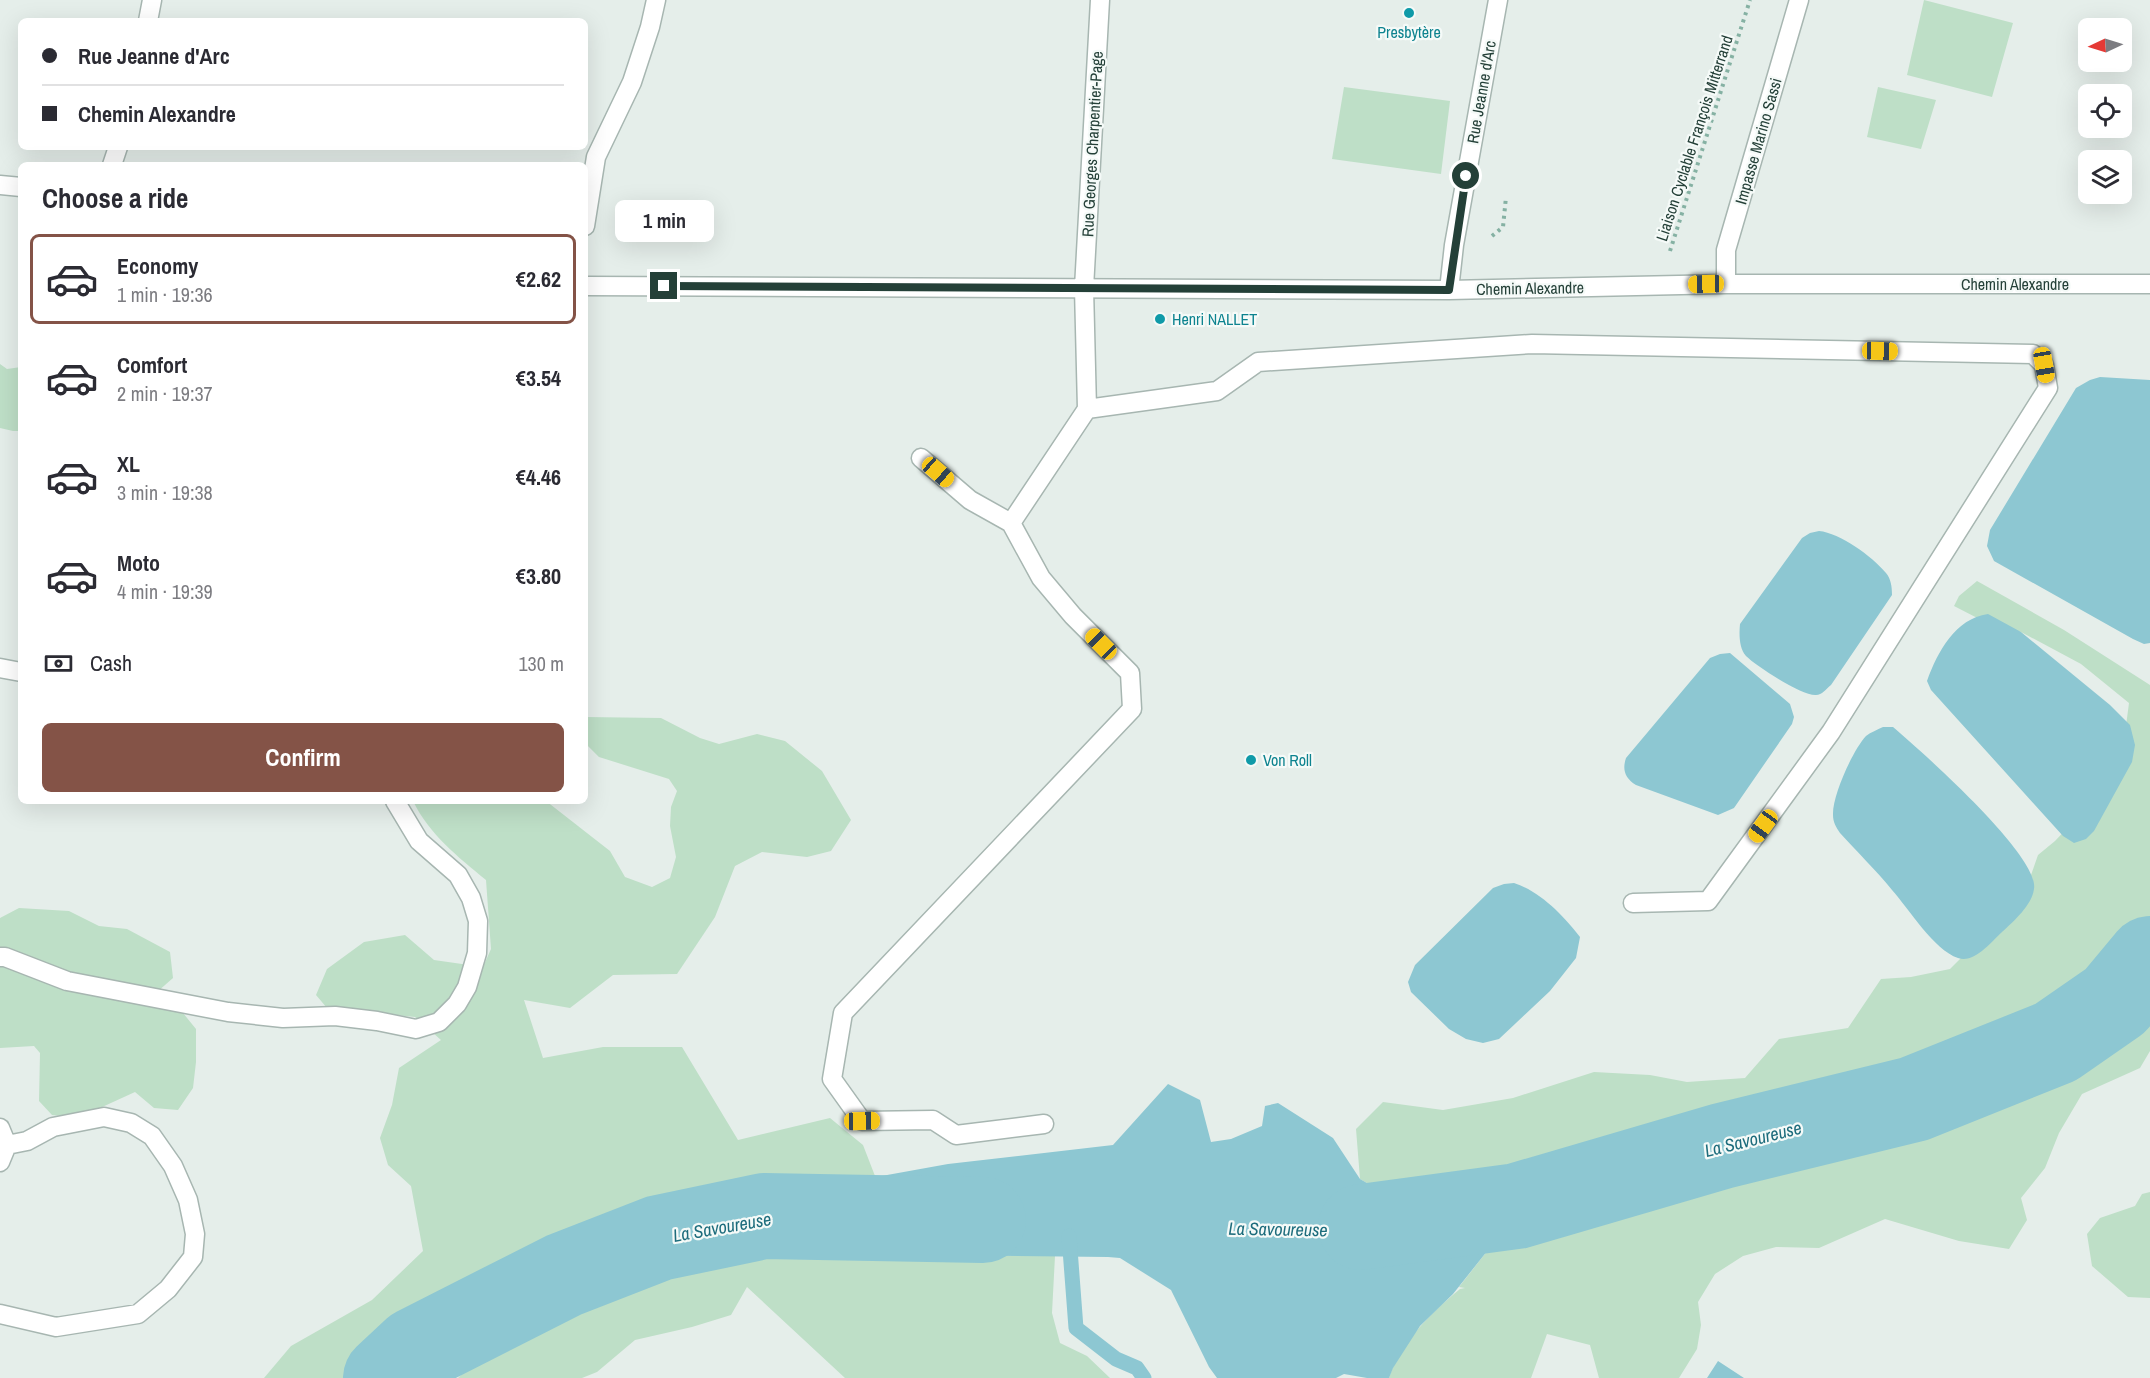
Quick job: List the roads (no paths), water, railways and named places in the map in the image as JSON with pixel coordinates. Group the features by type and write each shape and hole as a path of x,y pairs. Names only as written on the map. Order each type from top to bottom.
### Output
{"street":[{"path":"149,18 152,0"},
{"path":"588,207 596,157 632,82 657,0"},
{"name":"Rue Georges Charpentier-Page","path":"1087,409 1084,288 1100,0"},
{"name":"Rue Jeanne d'Arc","path":"1449,290 1454,245 1498,0"},
{"name":"Impasse Marino Sassi","path":"1726,284 1726,250 1799,0"},
{"path":"0,185 18,187"},
{"name":"Chemin Alexandre","path":"588,286 1449,290 1726,284 2150,284"},
{"path":"1011,523 1087,409 1216,391 1258,362 1532,345 2033,354 2044,365 2048,388 1831,732 1715,892 1708,901 1633,903"},
{"path":"921,458 970,500 1011,523 1041,578 1073,616 1130,673 1132,709 843,1013 832,1079 862,1121 933,1120 956,1135 1044,1124"},
{"path":"0,668 18,671"},
{"path":"0,957 67,981 228,1012 284,1018 335,1016 416,1029 439,1022 457,1004 467,987 477,953 478,921 471,898 458,875 419,842 396,804"},
{"path":"0,1314 56,1327 138,1314 168,1289 192,1257 195,1234 189,1200 173,1166 152,1136 130,1123 104,1117 53,1127 27,1141 2,1145"}],"water":[{"path":"2100,377 2150,380 2150,643 2144,644 2133,639 1994,561 1987,546 1990,530 2076,388"},
{"path":"1819,531 1836,536 1855,546 1880,566 1888,575 1892,595 1831,685 1816,695 1790,686 1751,661 1742,649 1740,624 1802,538"},
{"path":"1988,614 2021,632 2110,705 2130,725 2135,745 2132,762 2094,831 2086,839 2074,843 2063,836 1931,690 1927,681 1942,648 1957,629 1976,617"},
{"path":"1730,653 1790,704 1794,717 1792,724 1734,808 1718,815 1636,785 1627,777 1624,766 1626,758 1710,658"},
{"path":"1883,727 1893,727 1976,804 2018,853 2031,874 2034,889 2026,907 1987,946 1970,958 1958,958 1949,954 1931,938 1886,883 1840,833 1834,822 1836,797 1850,762 1866,736"},
{"path":"1514,883 1542,898 1574,929 1580,937 1576,958 1550,991 1499,1039 1483,1043 1466,1039 1449,1029 1411,992 1408,982 1415,965 1493,888"},
{"path":"1168,1084 1200,1100 1211,1142 1231,1139 1262,1126 1265,1106 1278,1103 1333,1138 1360,1179 1391,1197 1474,1197 1488,1250 1453,1294 1420,1326 1389,1378 1367,1378 1344,1374 1336,1378 1217,1378 1209,1367 1171,1290 1120,1258 913,1255 851,1246 854,1234 882,1194 876,1177 948,1164 1113,1145"},
{"path":"1718,1361 1744,1378 1707,1378"}],"waterway":[{"name":"La Savoureuse","path":"1361,1227 1517,1206 1722,1146 1914,1099 2056,1042 2115,1001 2150,959"},
{"path":"1470,1235 1481,1211"},
{"name":"La Savoureuse","path":"386,1378 416,1350 564,1275 659,1238 764,1216 983,1220"},
{"path":"1069,1236 1076,1328 1116,1359 1137,1368 1144,1378"}],"place":[{"name":"Presbytère","path":"1409,13"},
{"name":"Henri NALLET","path":"1160,319"},
{"name":"Von Roll","path":"1251,760"}]}
